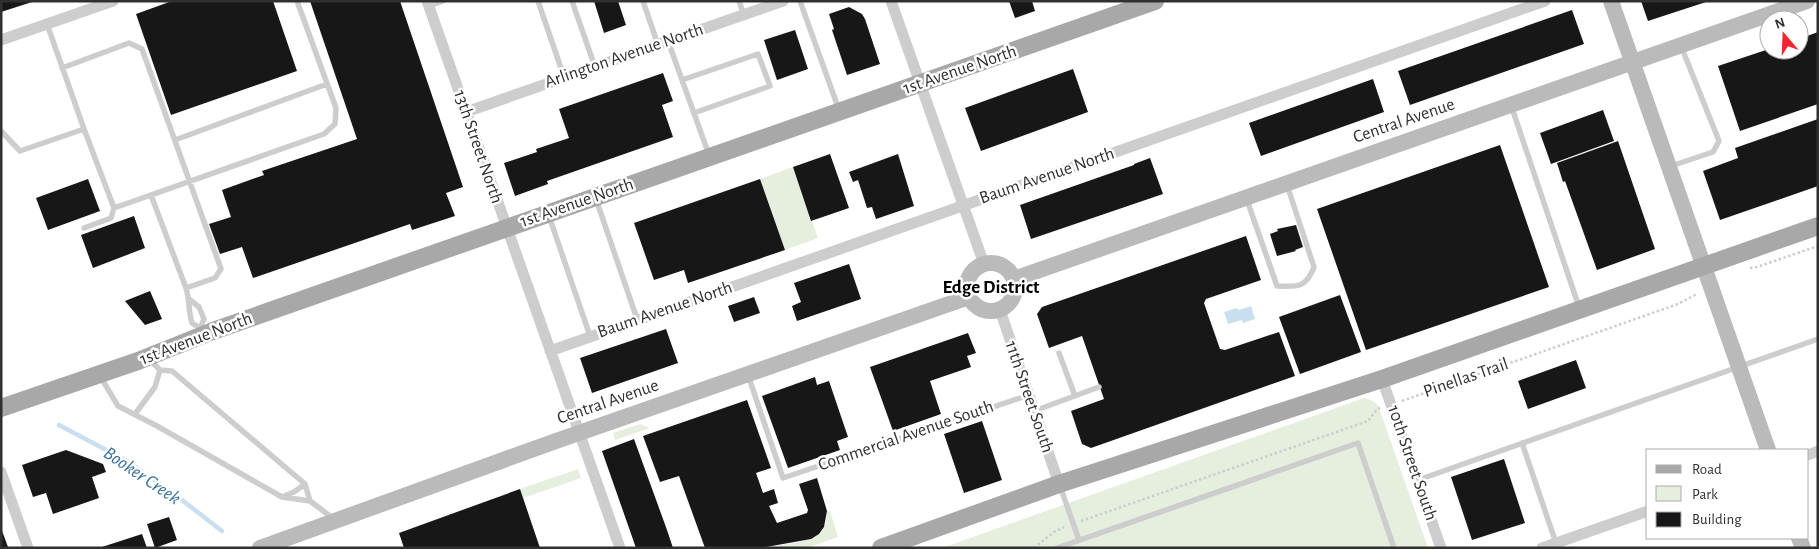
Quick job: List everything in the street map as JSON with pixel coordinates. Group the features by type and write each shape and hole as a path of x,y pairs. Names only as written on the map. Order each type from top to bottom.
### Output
{"main road":[{"name":"1st Avenue North","path":"1,408 147,357 202,331 548,214 1154,1"},
{"path":"881,548 1060,484 1382,379 1818,226"}],"street":[{"path":"1,40 113,1"},
{"name":"Arlington Avenue North","path":"466,112 783,1"},
{"path":"891,1 984,264"},
{"name":"Baum Avenue North","path":"550,351 1545,1"},
{"path":"1611,1 1768,449"},
{"name":"Central Avenue","path":"1014,279 1807,1"},
{"name":"13th Street North","path":"428,4 620,548"},
{"path":"991,263 1004,267 1014,279 1015,293 1012,300 1000,310 992,312 979,308 969,297 967,289 971,274 984,264 991,263"},
{"name":"Central Avenue","path":"260,548 969,297"},
{"name":"11th Street South","path":"1000,310 1060,484"},
{"name":"10th Street South","path":"1382,379 1442,548"},
{"path":"1,472 28,548"},
{"path":"1542,548 1646,512"}],"lane":[{"path":"114,208 324,134 335,124 336,108 297,1"},
{"path":"428,4 443,1"},
{"path":"538,1 564,78"},
{"path":"572,1 595,67"},
{"path":"643,1 682,80 710,157"},
{"path":"739,1 744,15"},
{"path":"800,1 840,112"},
{"path":"47,24 114,208 111,218 84,228"},
{"path":"62,68 129,43 142,49 221,269 215,278 186,288"},
{"path":"1669,166 1713,152 1719,141 1681,45"},
{"path":"682,80 758,54 770,86 694,113"},
{"path":"174,140 327,84"},
{"path":"1511,105 1580,309"},
{"path":"1,131 20,151 84,129"},
{"path":"1246,198 1277,286 1295,287 1309,280 1314,267 1286,184"},
{"path":"151,195 190,300 188,310 192,323 202,331 204,319 199,307 190,300"},
{"path":"595,197 637,319"},
{"path":"548,214 590,336"},
{"path":"1418,480 1818,338"},
{"path":"1059,353 1075,396"},
{"path":"147,357 160,370 172,371 305,484 310,501"},
{"path":"135,414 155,387 160,370"},
{"path":"99,374 118,406 282,498 310,501 336,521"},
{"name":"Commercial Avenue South","path":"748,374 783,478 1028,395"},
{"path":"1034,411 1099,387"},
{"path":"1058,548 1358,443 1394,548"},
{"path":"1522,443 1556,543"},
{"path":"282,498 305,484"},
{"path":"1060,484 1079,540"}],"path":[{"path":"1748,268 1757,267 1818,246"},
{"name":"Pinellas Trail","path":"1034,548 1054,532 1074,524 1368,421 1377,410 1678,304 1711,286"}],"green space":[{"path":"793,167 818,238 785,250 760,179"},
{"path":"1364,398 1378,405 1428,548 942,548"},
{"path":"640,424 650,428 615,440 613,433"},
{"path":"578,469 581,478 523,498 520,489"},
{"path":"827,511 830,511 838,537 807,548 761,548 800,541 815,536 824,529"}],"water":[{"path":"1251,306 1255,319 1243,323 1242,320 1228,324 1224,312"}],"building":[{"path":"1,1 32,1 32,2 1,12"},
{"path":"172,1 273,1 297,71 171,115 136,14"},
{"path":"310,1 400,1 463,187 446,193 455,216 412,230 410,224 253,278 242,247 220,254 209,224 231,217 222,190 264,175 262,171 357,139"},
{"path":"594,1 618,1 626,25 604,33"},
{"path":"1009,1 1032,1 1035,11 1015,18"},
{"path":"1641,1 1706,1 1706,2 1648,21"},
{"path":"849,7 862,14 865,19 880,64 847,75 832,30 834,29 829,14"},
{"path":"1572,10 1584,44 1410,105 1398,71"},
{"path":"795,30 808,69 777,80 764,40"},
{"path":"1818,32 1818,104 1740,131 1718,66 1759,52 1759,60 1809,60 1809,35"},
{"path":"1073,69 1088,112 981,151 965,108"},
{"path":"663,73 673,101 662,105 673,137 547,181 548,184 515,196 504,163 537,152 536,149 569,138 559,109"},
{"path":"1373,79 1384,112 1261,156 1249,123"},
{"path":"1603,110 1614,141 1551,164 1540,133"},
{"path":"1818,119 1818,186 1720,220 1703,171 1738,158 1735,148"},
{"path":"1618,141 1655,249 1597,270 1557,163"},
{"path":"1500,145 1549,287 1366,350 1317,209"},
{"path":"830,154 849,208 811,221 793,167"},
{"path":"898,154 914,206 876,219 872,207 867,208 858,180 853,182 849,172"},
{"path":"1150,158 1163,194 1031,239 1020,205"},
{"path":"88,179 100,211 48,230 36,198"},
{"path":"760,179 785,250 688,283 684,270 654,280 634,223"},
{"path":"134,216 145,248 93,268 81,235"},
{"path":"1296,225 1303,247 1277,256 1270,234 1278,231 1277,229"},
{"path":"1246,236 1261,280 1206,299 1204,303 1220,349 1225,350 1279,332 1295,376 1091,448 1082,444 1071,411 1104,399 1082,336 1049,348 1037,314 1042,307"},
{"path":"849,264 861,299 797,321 792,306 801,302 794,283"},
{"path":"150,291 162,319 145,325 125,301"},
{"path":"1340,295 1361,352 1300,374 1279,317"},
{"path":"754,297 760,313 734,322 728,306"},
{"path":"666,329 678,363 592,393 580,358"},
{"path":"968,333 976,353 967,356 971,367 930,381 941,414 893,431 870,367"},
{"path":"1576,360 1586,388 1528,409 1518,381"},
{"path":"815,377 817,385 829,381 848,437 837,441 840,450 788,468 762,396"},
{"path":"747,400 771,468 756,473 763,493 774,489 778,503 769,506 777,523 807,513 808,510 799,484 817,478 827,511 824,527 819,534 811,539 761,548 705,548 679,476 660,482 643,436"},
{"path":"982,421 1002,480 964,493 944,434"},
{"path":"634,439 673,548 636,548 602,451"},
{"path":"66,450 103,464 106,472 92,477 99,498 53,514 46,493 33,497 22,465"},
{"path":"1504,459 1525,523 1472,540 1451,477"},
{"path":"520,489 540,548 404,548 399,533"},
{"path":"169,517 177,540 155,548 147,524"},
{"path":"1,528 8,547 5,548 1,548"},
{"path":"142,534 147,548 102,547"}],"waterway":[{"name":"Booker Creek","path":"59,425 127,461 222,531"}],"district":[{"name":"Edge District","path":"991,287"}]}
